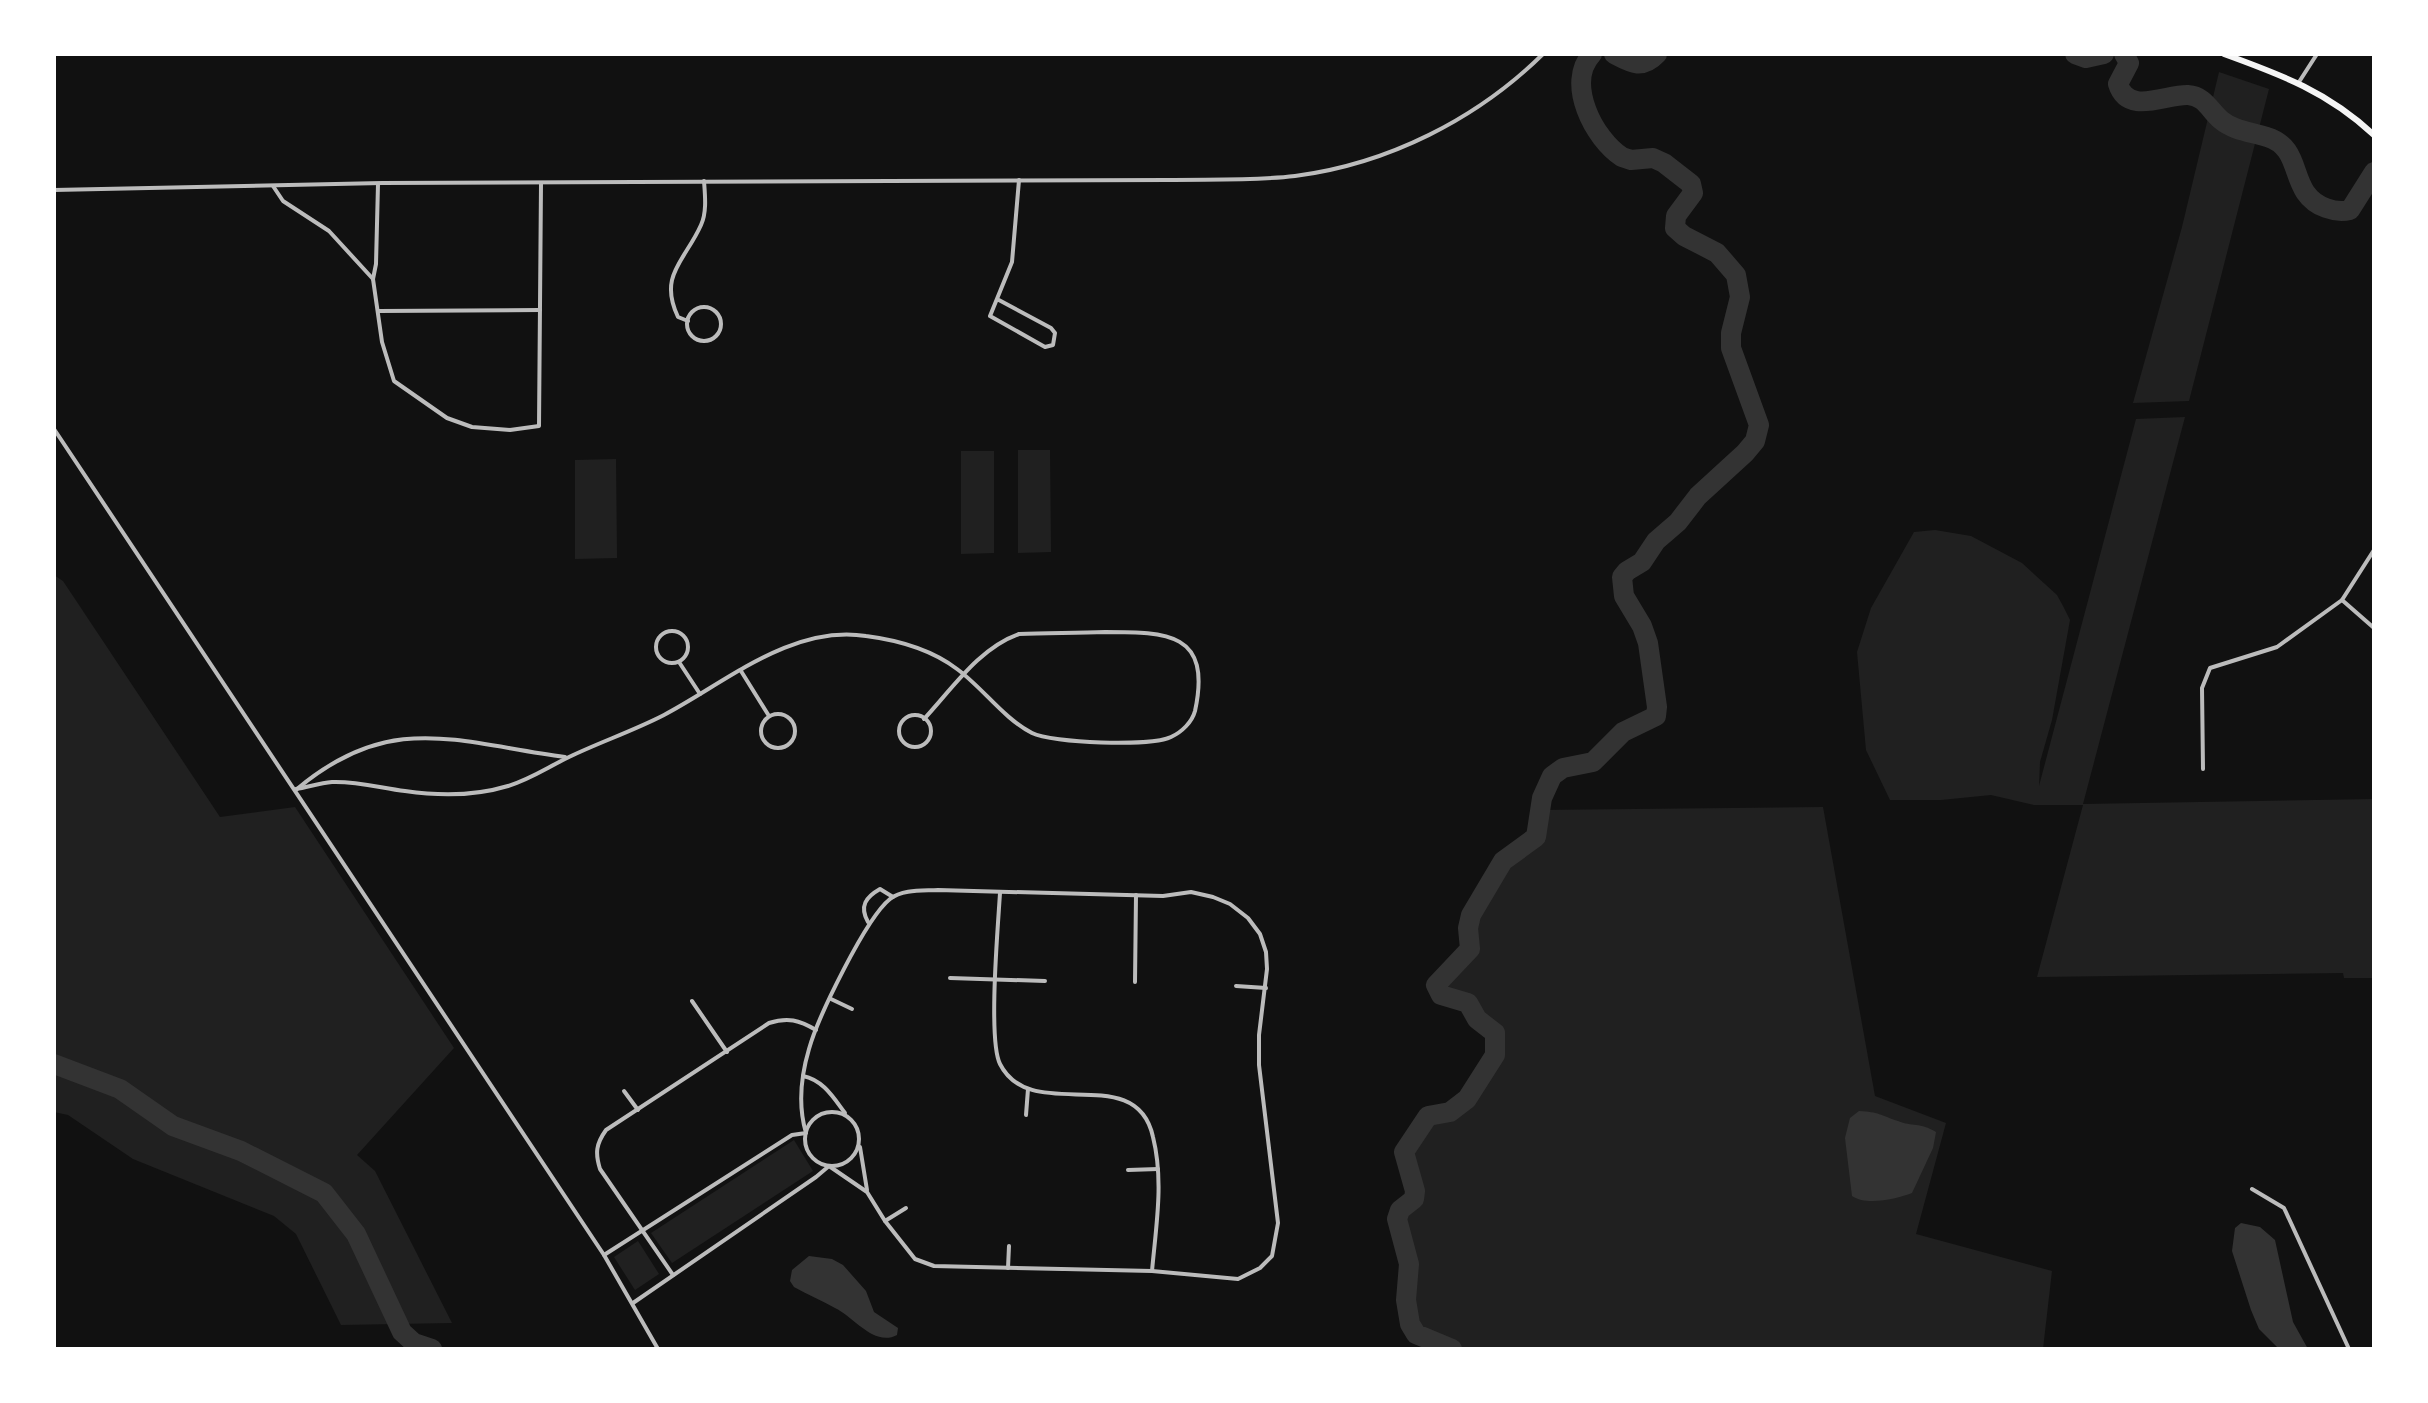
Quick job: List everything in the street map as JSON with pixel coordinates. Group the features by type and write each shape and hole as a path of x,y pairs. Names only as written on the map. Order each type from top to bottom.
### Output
{"main road":[{"path":"2224,54 2299,82 2344,109 2374,135"}],"street":[{"path":"54,190 1293,176 1346,166 1428,136 1479,108 1543,54"},
{"path":"2299,82 2317,54"},
{"path":"997,299 1051,328 1055,333 1053,345 1045,347 990,316 1012,262 1019,180"},
{"path":"688,321 678,317 669,291 673,272 702,223 704,181"},
{"path":"378,184 373,279 382,342 394,381 447,418 472,427 510,430 539,426 541,184"},
{"path":"273,186 283,201 329,231 373,279"},
{"path":"705,307 715,311 721,327 715,337 701,341 689,331 688,321 694,311 705,307"},
{"path":"379,311 540,310"},
{"path":"54,429 604,1255 658,1349"},
{"path":"2203,769 2202,688 2210,668 2277,647 2342,600 2374,550"},
{"path":"2342,600 2374,628"},
{"path":"675,631 687,640 688,650 679,662 668,662 659,656 657,640 665,633 675,631"},
{"path":"296,789 330,782 361,783 439,795 478,792 537,776 567,758 663,715 770,655 827,636 862,635 926,651 964,675 1018,724 1032,733 1060,740 1133,743 1171,737 1193,718 1198,694 1198,666 1188,650 1175,638 1150,632 1019,634 1005,639 983,655 964,675 924,719"},
{"path":"679,662 700,694"},
{"path":"741,671 769,716"},
{"path":"785,715 793,722 794,738 786,746 775,747 762,736 762,725 769,716 785,715"},
{"path":"909,716 924,719 930,727 929,737 923,745 907,745 899,733 901,723 909,716"},
{"path":"296,789 317,772 354,752 405,739 443,737 469,740 567,758"},
{"path":"868,924 863,905 867,896 880,889 893,897"},
{"path":"803,1076 815,1078 857,1127 867,1192 915,1259 934,1266 1152,1271 1238,1279 1260,1268 1272,1256 1278,1223 1259,1065 1259,1035 1266,988 1266,952 1260,934 1248,918 1230,904 1191,892 1163,896 938,890 909,891 893,897 868,924 816,1030 803,1076 800,1112 808,1151 813,1158 867,1192"},
{"path":"1000,893 995,1047 998,1061 1012,1079 1028,1089 1044,1093 1111,1096 1135,1106 1144,1116 1153,1134 1158,1169 1159,1196 1152,1271"},
{"path":"1135,982 1136,895"},
{"path":"950,978 1045,981"},
{"path":"1236,986 1266,988"},
{"path":"831,999 852,1009"},
{"path":"692,1001 727,1052"},
{"path":"673,1275 600,1169 596,1156 598,1141 606,1130 769,1023 785,1018 802,1022 816,1030"},
{"path":"1026,1115 1028,1089"},
{"path":"624,1091 638,1110"},
{"path":"806,1133 814,1118 821,1114 838,1112 846,1115"},
{"path":"604,1255 792,1135 806,1133"},
{"path":"633,1303 829,1166 845,1163 859,1143"},
{"path":"1128,1170 1158,1169"},
{"path":"2252,1189 2284,1208 2349,1349"},
{"path":"885,1221 906,1208"},
{"path":"1008,1268 1009,1246"}],"shaded area":[{"path":"2219,72 2269,89 2189,401 2133,403 2182,227"},
{"path":"2185,417 2083,804 2374,799 2374,978 2344,978 2343,973 2037,977 2083,805 2034,805 1991,795 1941,800 1890,800 1866,750 1857,652 1871,608 1914,532 1935,530 1971,536 2022,563 2057,595 2070,620 2052,720 2040,762 2039,786 2136,419"},
{"path":"1018,450 1050,450 1051,552 1018,553"},
{"path":"961,451 994,451 994,553 961,554"},
{"path":"616,459 617,558 575,559 575,460"},
{"path":"54,575 63,581 220,817 295,807 454,1048 357,1155 375,1171 452,1323 341,1325 296,1234 274,1216 133,1159 68,1115 54,1112"},
{"path":"1823,807 1875,1096 1946,1123 1916,1234 2052,1271 2043,1349 1454,1349 1420,1332 1412,1320 1406,1292 1407,1256 1398,1222 1413,1193 1403,1152 1425,1113 1445,1111 1464,1098 1493,1046 1493,1033 1478,1020 1471,1002 1448,995 1441,989 1441,982 1449,967 1466,950 1467,924 1487,881 1502,861 1533,838 1538,810"},
{"path":"1859,1111 1936,1132 1933,1148 1912,1193 1873,1201 1852,1196 1845,1138 1850,1118"},
{"path":"794,1140 813,1171 672,1263 651,1233"},
{"path":"2241,1223 2260,1227 2275,1240 2293,1322 2308,1349 2279,1349 2259,1329 2232,1251 2235,1228"},
{"path":"638,1241 659,1274 635,1290 614,1257"},
{"path":"809,1256 832,1259 843,1265 866,1291 874,1312 898,1328 897,1335 889,1338 872,1334 842,1312 794,1287 790,1281 792,1270"}],"waterway":[{"path":"1452,1349 1416,1334 1410,1324 1406,1300 1409,1264 1397,1219 1400,1210 1414,1199 1415,1191 1404,1152 1428,1116 1450,1112 1467,1099 1495,1055 1495,1033 1477,1019 1468,1003 1441,995 1436,985 1470,949 1468,928 1471,915 1503,861 1536,837 1542,798 1552,776 1563,768 1593,762 1623,732 1656,716 1648,643 1624,596 1622,577 1642,562 1656,541 1678,522 1698,496 1745,453 1755,441 1759,425 1731,348 1731,333 1740,297 1736,275 1717,253 1675,228 1676,216 1693,193 1691,184 1653,158 1631,160 1622,157 1593,124 1586,110 1581,80 1584,66 1592,54"},
{"path":"1614,54 1641,63 1657,54"},
{"path":"2075,54 2086,58 2104,54"},
{"path":"2124,54 2129,63 2118,84 2123,94 2139,101 2188,95 2199,98 2226,124 2279,143 2287,151 2305,192 2326,208 2350,210 2374,172"},
{"path":"54,1064 120,1089 173,1126 241,1151 324,1193 356,1234 402,1332 414,1343 432,1349"}]}
